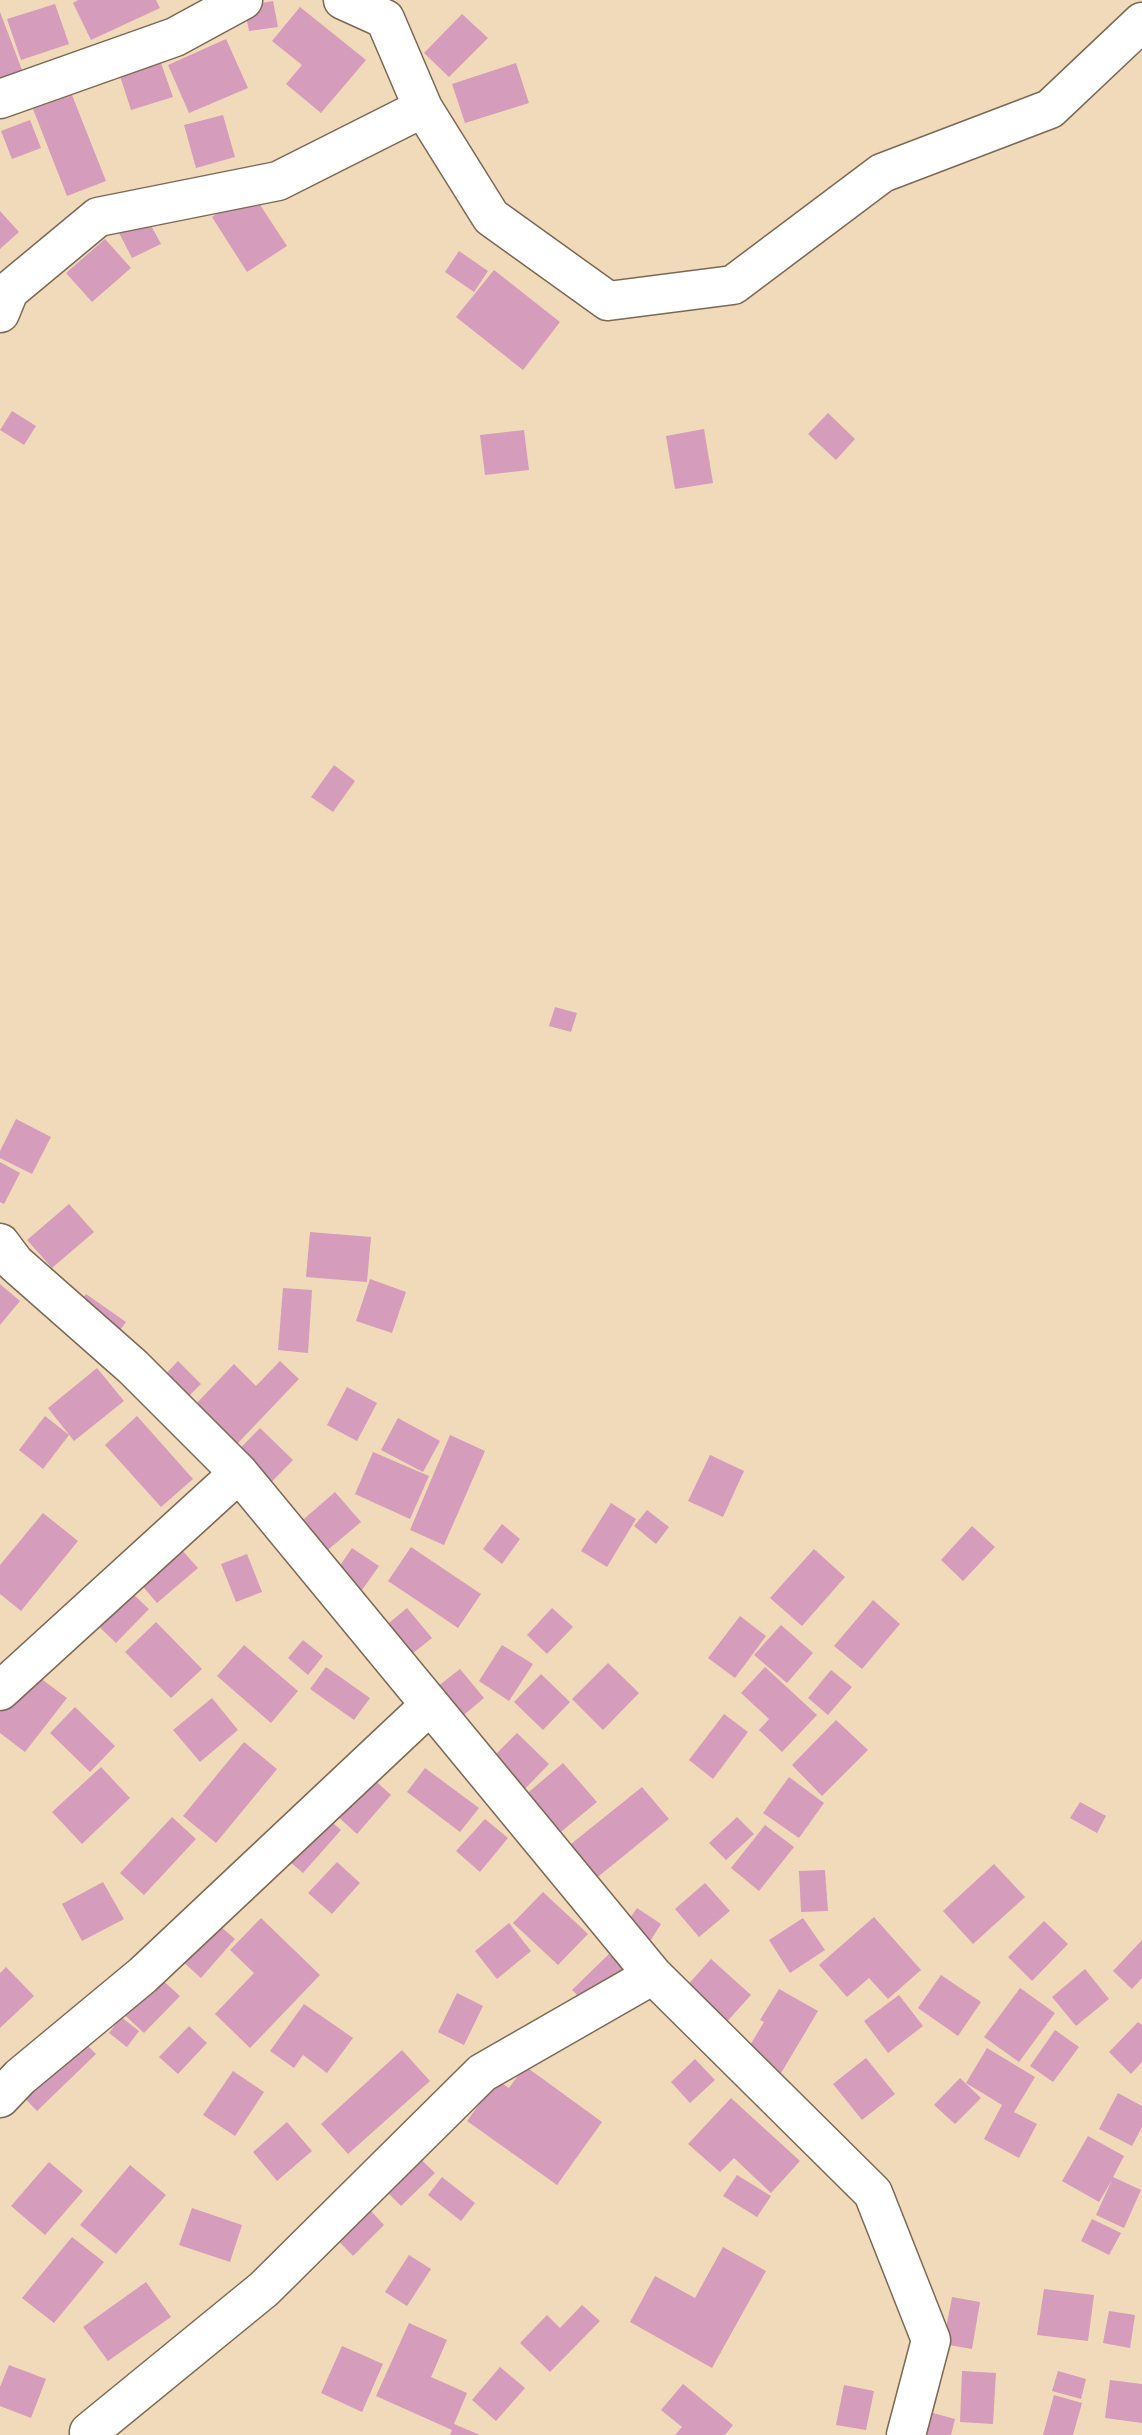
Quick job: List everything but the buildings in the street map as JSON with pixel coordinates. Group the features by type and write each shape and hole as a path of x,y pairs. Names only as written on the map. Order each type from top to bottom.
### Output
{"street":[{"path":"0,99 175,37 243,0"},
{"path":"343,0 385,19 423,108 491,217 608,301 733,285 882,173 1050,109 1142,22"},
{"path":"0,313 9,291 98,217 278,181 423,108"},
{"path":"5,1261 133,1367 239,1473 653,1975 873,2193 931,2340 906,2435"},
{"path":"0,1691 239,1473"},
{"path":"0,2098 20,2077 144,1975 429,1704"},
{"path":"89,2432 264,2289 481,2073 653,1975"}]}
